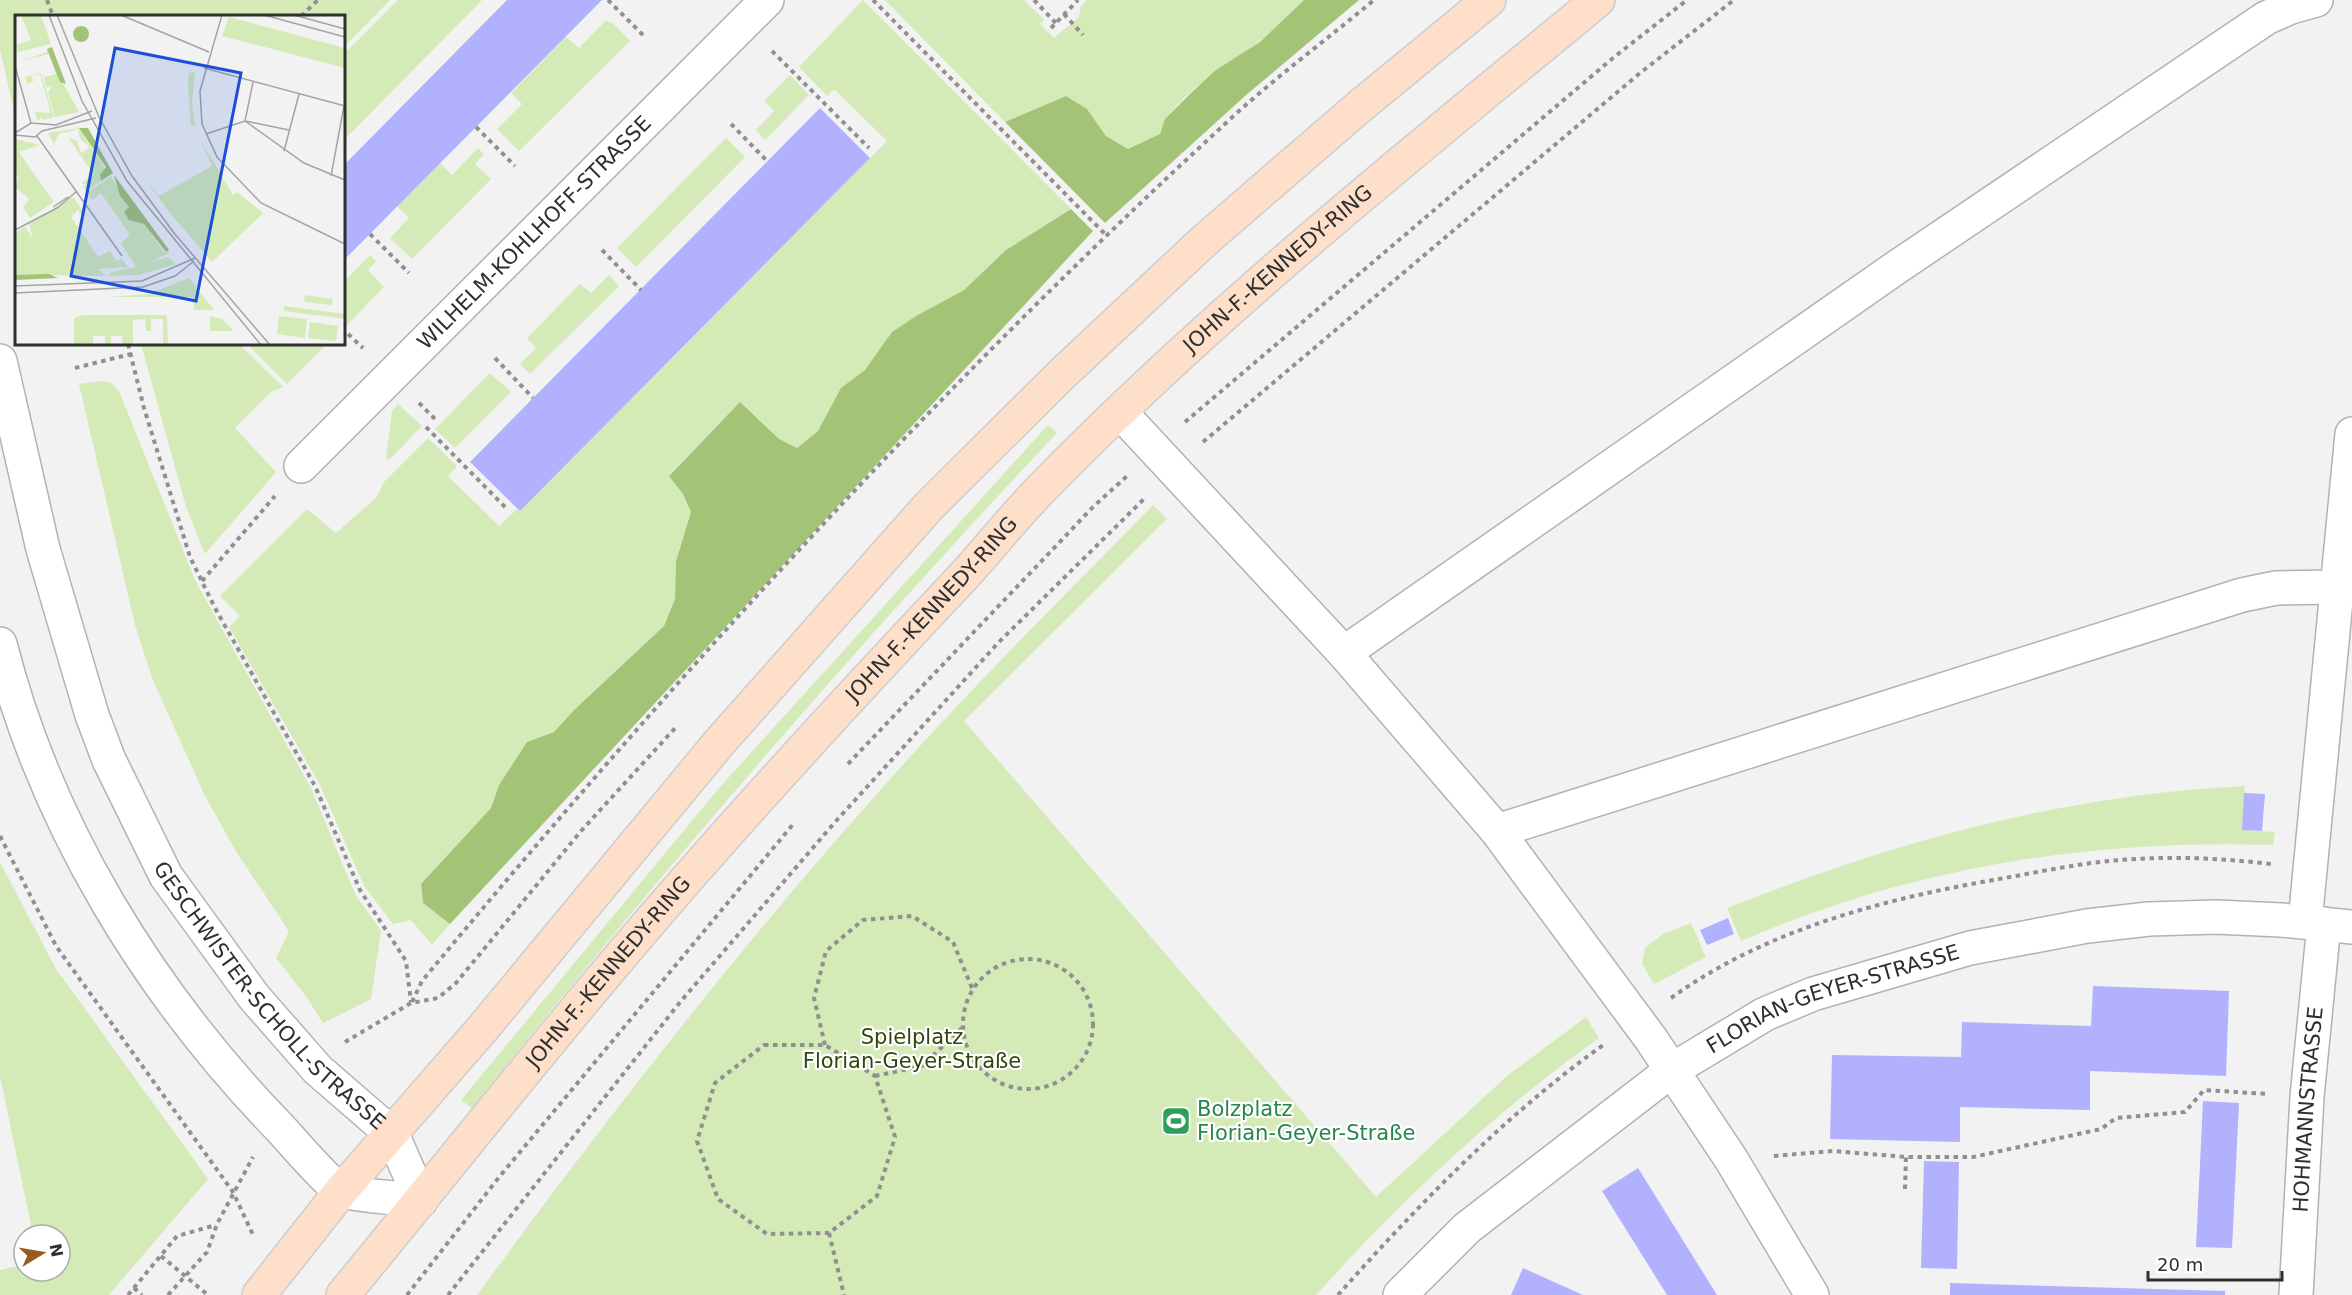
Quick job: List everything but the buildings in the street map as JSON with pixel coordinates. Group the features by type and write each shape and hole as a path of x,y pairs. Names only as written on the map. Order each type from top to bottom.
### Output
{"main road":[{"path":"259,1295 341,1191 392,1134 718,744 929,506 1061,375 1205,240 1359,107 1490,0"},
{"name":"JOHN-F.-KENNEDY-RING","path":"343,1295 631,945 822,727 968,572 1042,487 1253,290 1598,0"}],"street":[{"name":"WILHELM-KOHLHOFF-STRASSE","path":"301,466 767,0"},
{"path":"1344,653 1897,267 2266,18 2291,7 2316,0"},
{"name":"GESCHWISTER-SCHOLL-STRASSE","path":"0,362 43,549 92,715 109,760 166,876 254,997 318,1070 392,1134 421,1200"},
{"path":"1120,412 1344,653 1497,831 1672,1070 1731,1159 1812,1295"},
{"name":"HOHMANNSTRASSE","path":"2296,1295 2307,1097 2327,924 2336,587 2352,434"},
{"path":"1497,831 2242,595 2285,587 2336,587"},
{"path":"0,644 29,738 52,795 94,879 145,961 205,1041 251,1098 341,1191 421,1200"},
{"name":"FLORIAN-GEYER-STRASSE","path":"1400,1295 1467,1228 1672,1070 1765,1014 1803,998 1970,948 2087,926 2149,919 2216,917 2327,924"}],"path":[{"path":"47,0 53,15"},
{"path":"302,15 318,0"},
{"path":"608,0 644,36"},
{"path":"873,0 1108,236"},
{"path":"1034,0 1056,23"},
{"path":"1051,28 1078,0"},
{"path":"128,345 176,516 201,581 315,786 360,890 405,961 411,1003 422,981 566,807 914,427 1228,120 1374,0"},
{"path":"448,1295 681,1001 836,821 1164,460 1613,58 1687,0"},
{"path":"842,770 1094,506 1164,460 1216,430 1622,89 1734,0"},
{"path":"1064,14 1083,35"},
{"path":"788,68 869,148"},
{"path":"731,124 768,162"},
{"path":"477,127 515,166"},
{"path":"369,234 409,273"},
{"path":"602,250 641,290"},
{"path":"75,368 131,354"},
{"path":"495,358 533,398"},
{"path":"426,427 508,510"},
{"path":"201,581 301,466"},
{"path":"407,1295 500,1176 802,813"},
{"path":"0,837 56,946 233,1192"},
{"path":"825,1045 814,998 826,951 863,920 912,916 953,942 972,988 962,1028 922,1066 874,1077"},
{"path":"962,1028 977,1067 1012,1089 1053,1086 1085,1060 1095,1020 1079,982 1045,960 1004,962 972,988"},
{"path":"764,1045 825,1045 874,1077 896,1137 877,1196 829,1233 767,1234 717,1199 697,1141 715,1083 764,1045"},
{"path":"1731,1159 1833,1151 1906,1157 1973,1157 2101,1129 2116,1118 2185,1112 2204,1090 2307,1097"},
{"path":"1905,1190 1906,1157"},
{"path":"128,1295 177,1236 217,1224 207,1252 168,1295"},
{"path":"829,1233 844,1295"},
{"path":"161,1256 208,1295"},
{"path":"134,1288 142,1295"}],"green space":[{"path":"0,0 390,0 345,46 345,15 15,15 15,116 0,49"},
{"path":"398,0 482,0 345,139 345,53"},
{"path":"863,0 1071,209 1006,250 964,290 916,316 893,332 865,370 841,389 818,431 797,448 779,439 740,402 669,475 683,494 691,512 676,561 675,599 664,626 573,711 554,732 527,742 499,785 491,808 421,884 423,903 450,924 432,945 411,920 393,924 364,886 320,785 229,627 240,616 220,596 307,509 336,533 376,498 384,482 428,438 457,466 448,476 499,526 517,509 520,511 887,141 834,89 827,96 799,67"},
{"path":"885,0 1024,0 1044,20 1040,24 1054,38 1079,17 1081,6 1087,0 1304,0 1266,36 1190,92 1168,118 1160,134 1128,149 1106,136 1087,109 1066,96 1005,122"},
{"path":"1304,0 1359,0 1245,96 1105,223 1005,122 1066,96 1087,109 1106,136 1128,149 1160,134 1165,119 1193,91 1216,70 1260,42"},
{"path":"605,21 613,23 630,41 519,151 497,129 522,104 511,93 566,37 579,48"},
{"path":"790,75 809,95 765,140 756,130 774,111 764,101"},
{"path":"726,138 745,157 636,267 617,248"},
{"path":"478,148 484,154 475,164 491,179 412,259 390,238 409,218 397,206 440,163 452,175"},
{"path":"1071,209 1093,231 450,924 423,903 421,884 491,808 499,785 527,742 554,732 573,711 664,626 675,599 676,561 691,512 683,494 669,476 740,402 779,439 797,448 818,431 841,388 865,370 892,332 964,290 1006,250"},
{"path":"370,255 376,261 368,270 384,287 345,327 345,281"},
{"path":"609,275 619,286 530,374 520,364 536,348 527,338 580,284 591,293"},
{"path":"141,345 240,345 283,387 271,392 235,428 276,472 205,554 186,507"},
{"path":"248,345 326,345 287,384"},
{"path":"490,373 511,392 455,448 435,429"},
{"path":"101,381 111,383 119,391 196,582 311,788 355,894 381,931 371,999 323,1023 305,995 276,958 289,931 237,853 205,796 152,678 135,625 79,384"},
{"path":"398,404 422,426 389,460 386,457 392,411"},
{"path":"1048,425 1057,433 831,680 758,764 613,935 472,1108 461,1100 719,788"},
{"name":"Spielplatz Florian-Geyer-Straße","path":"1153,505 1167,519 964,721 1376,1197 1507,1076 1586,1017 1599,1038 1523,1096 1450,1159 1381,1226 1316,1295 477,1295 640,1079 811,869 958,705"},
{"path":"2245,786 2242,830 2275,832 2273,845 2204,844 2136,847 2069,853 2001,863 1869,894 1741,941 1727,908 1854,862 1981,825 2111,799"},
{"path":"0,862 56,969 208,1179 109,1295 0,1295 0,1270 12,1268 12,1283 72,1283 72,1223 31,1223 0,1076"},
{"path":"1691,923 1706,957 1654,984 1642,964 1645,948 1663,934"}],"place":[{"name":"Bolzplatz Florian-Geyer-Straße","path":"1176,1121"}]}
